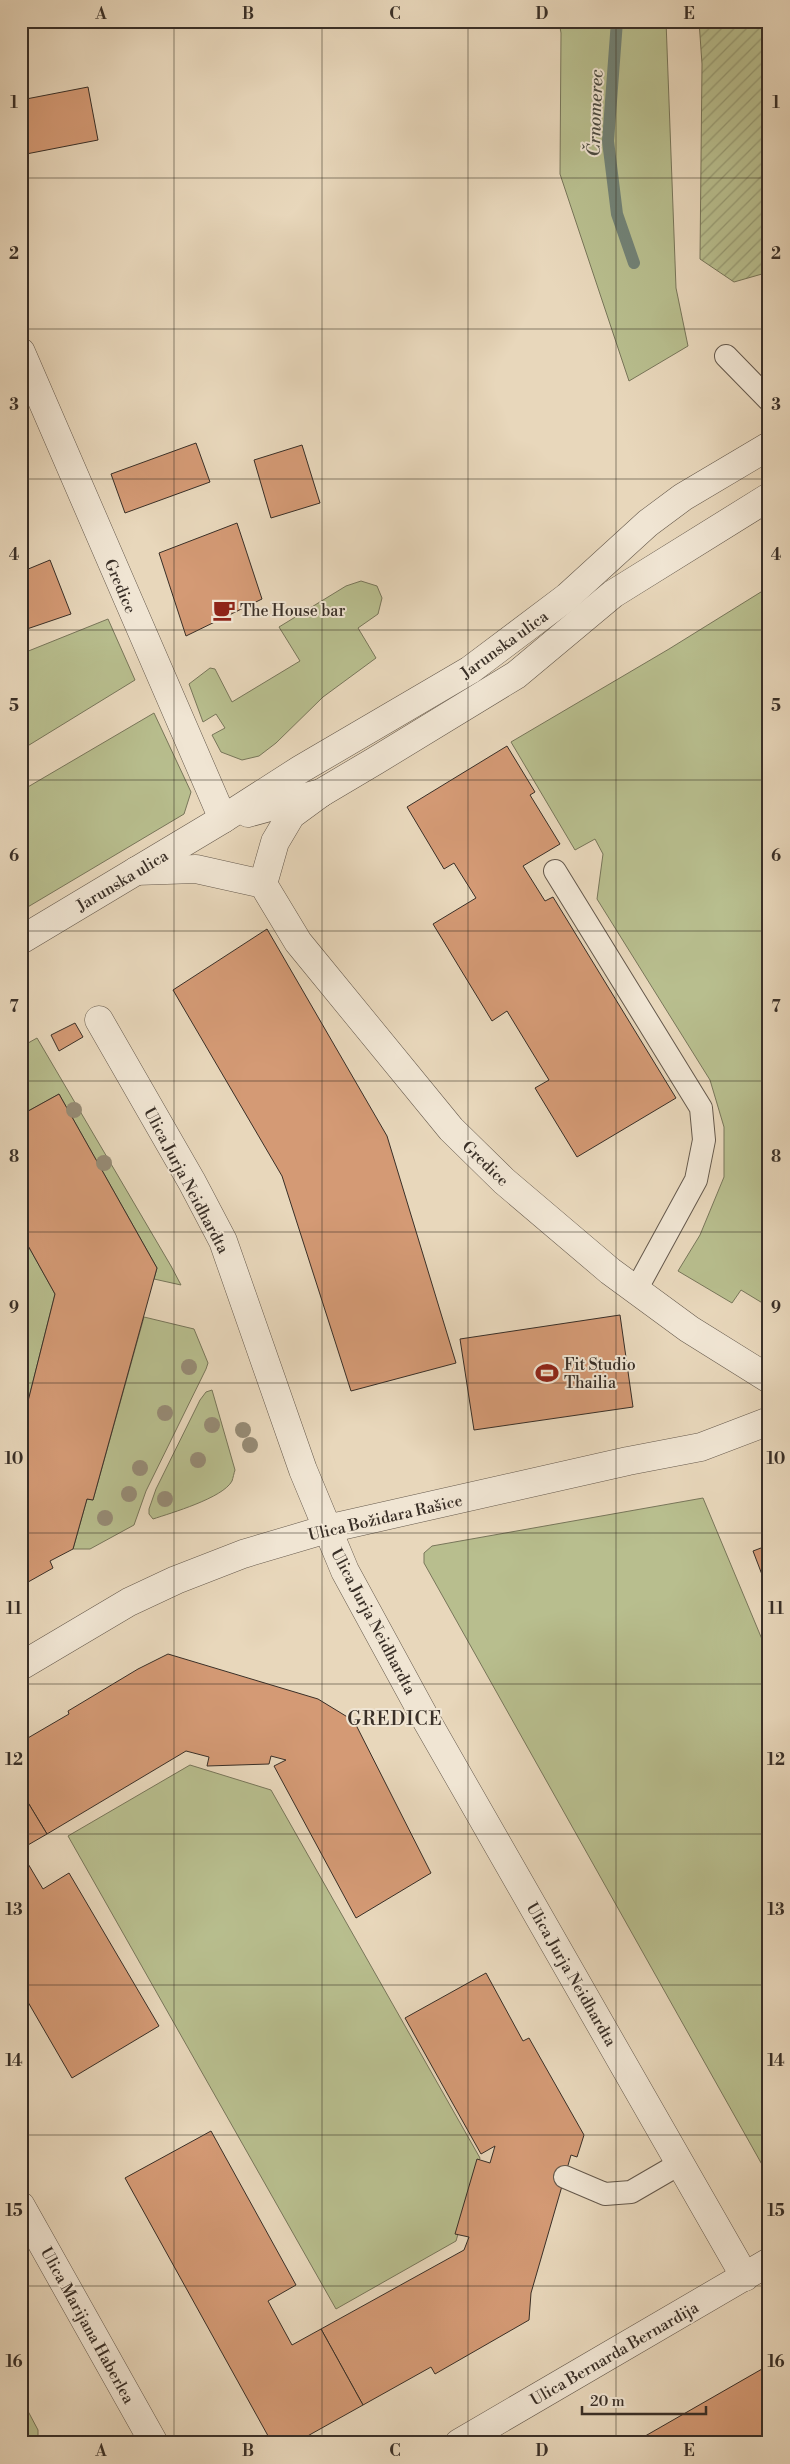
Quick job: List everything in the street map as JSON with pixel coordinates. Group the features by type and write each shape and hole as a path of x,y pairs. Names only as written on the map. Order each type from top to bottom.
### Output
{"street":[{"name":"Gredice","path":"21,352 223,820"},
{"name":"Jarunska ulica","path":"21,940 223,820 301,769 470,670 567,597 648,523 683,497 769,446"},
{"name":"Jarunska ulica","path":"223,820 321,793 516,675 613,594 769,497"},
{"path":"136,871 196,869 263,884 275,842 287,822 321,793"},
{"name":"Gredice","path":"263,884 298,942 451,1129 504,1181 550,1222 689,1330 769,1379"},
{"name":"Ulica Jurja Neidhardta","path":"99,1020 223,1241 303,1470 345,1571 424,1716 745,2277"},
{"name":"Ulica Božidara Rašice","path":"21,1666 129,1602 176,1580 243,1554 327,1528 701,1447 769,1421"},
{"name":"Ulica Marijana Haberlea","path":"21,2206 154,2443"},
{"name":"Ulica Bernarda Bernardija","path":"459,2443 769,2262"}],"lane":[{"path":"726,356 769,400"},
{"path":"556,871 701,1108 704,1140 696,1180 636,1290"},
{"path":"565,2177 605,2194 631,2192 680,2164"}],"green space":[{"path":"559,21 666,21 676,288 688,346 629,381 560,174 561,33"},
{"path":"699,21 769,21 769,272 734,282 700,259 702,64"},
{"path":"361,581 377,586 382,598 378,614 358,628 376,658 323,697 276,743 259,756 242,760 221,752 212,735 225,728 216,714 203,722 189,684 210,668 215,669 232,702 300,661 279,627 346,586"},
{"path":"769,587 769,1307 741,1290 732,1303 678,1271 700,1235 724,1177 724,1127 710,1080 597,899 603,854 595,839 575,850 511,742 669,649"},
{"path":"108,619 135,680 21,750 21,654"},
{"path":"154,713 191,792 184,814 21,911 21,791"},
{"path":"37,1038 181,1285 154,1279 157,1268 59,1094 21,1115 21,1047"},
{"path":"21,1233 55,1294 21,1429"},
{"path":"144,1317 194,1329 208,1363 146,1491 134,1525 90,1549 73,1549 87,1499 93,1500"},
{"path":"212,1390 235,1470 232,1481 227,1487 208,1499 153,1519 149,1514 149,1509 156,1489 200,1400 206,1392"},
{"path":"703,1498 769,1656 769,2177 424,1563 424,1553 432,1546"},
{"path":"190,1765 271,1790 480,2158 456,2241 336,2309 68,1836"},
{"path":"21,2398 38,2430 38,2443 21,2443"}],"building":[{"path":"88,87 98,140 21,155 21,100"},
{"path":"196,443 210,482 125,513 111,474"},
{"path":"302,445 320,503 271,518 254,460"},
{"path":"237,523 262,599 186,636 159,553"},
{"path":"50,560 71,614 21,631 21,572"},
{"path":"507,746 535,792 530,795 560,844 523,866 545,901 553,897 676,1098 577,1157 535,1088 549,1080 507,1011 492,1021 433,924 476,898 454,863 444,869 407,807"},
{"path":"267,929 387,1136 456,1363 351,1391 282,1176 173,990"},
{"path":"75,1023 83,1037 59,1051 51,1035"},
{"path":"59,1094 157,1268 93,1500 87,1499 73,1549 50,1561 53,1568 21,1586 21,1429 55,1294 21,1233 21,1115"},
{"name":"Fit Studio Thailia","path":"620,1315 633,1407 474,1430 460,1339"},
{"path":"769,1545 769,1593 753,1551"},
{"path":"168,1654 318,1699 354,1721 431,1873 356,1918 274,1766 286,1760 271,1756 269,1764 207,1766 209,1757 186,1751 47,1834 21,1791 21,1742 69,1714 68,1711 138,1669"},
{"path":"21,1791 47,1834 21,1849"},
{"path":"21,1852 43,1889 69,1873 159,2026 72,2078 21,1990"},
{"path":"486,1973 523,2041 529,2038 584,2135 577,2157 571,2155 531,2293 529,2320 435,2374 431,2367 363,2405 321,2329 464,2250 469,2237 455,2234 477,2159 490,2163 495,2146 481,2154 405,2018"},
{"path":"211,2131 296,2285 268,2301 292,2345 321,2329 363,2405 295,2443 272,2443 125,2178"},
{"path":"769,2365 769,2443 633,2443"}],"waterway":[{"name":"Črnomerec","path":"617,21 608,141 617,214 634,263"}],"place":[{"name":"The House bar","path":"224,610"},
{"name":"Fit Studio Thailia","path":"547,1373"}],"district":[{"name":"GREDICE","path":"395,1718"}]}
